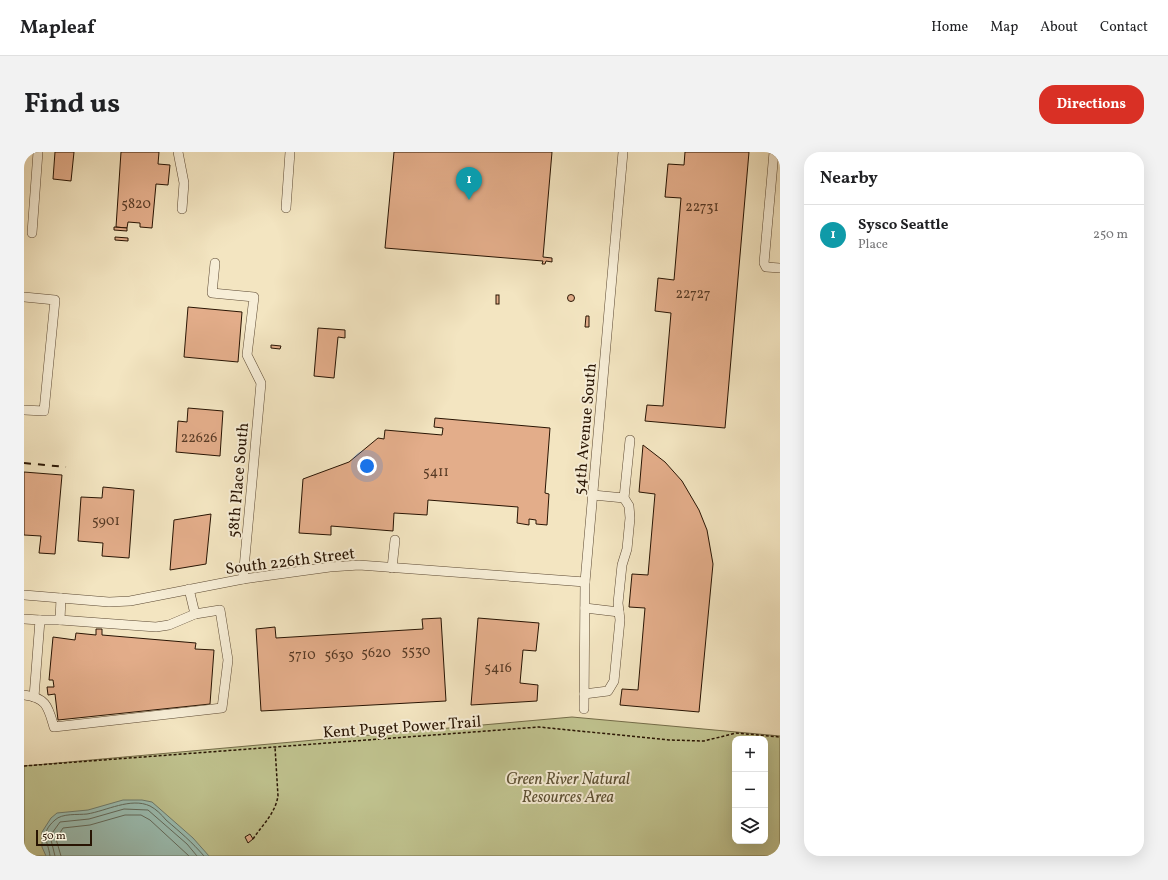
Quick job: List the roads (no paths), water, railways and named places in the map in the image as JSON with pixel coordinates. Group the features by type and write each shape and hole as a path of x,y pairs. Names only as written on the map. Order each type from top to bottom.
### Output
{"street":[{"path":"32,233 38,152"},
{"path":"178,152 184,183 182,209"},
{"path":"286,208 290,152"},
{"name":"54th Avenue South","path":"584,709 585,582 623,152"},
{"path":"774,152 764,263 766,267 780,268"},
{"name":"58th Place South","path":"215,263 212,293 254,297 247,355 262,383 243,579"},
{"path":"24,297 55,300 44,412 24,410"},
{"path":"584,694 608,691 614,681 620,620 618,603 622,565 627,549 630,518 629,506 624,498 630,440"},
{"path":"593,495 624,498"},
{"path":"392,568 395,540"},
{"name":"South 226th Street","path":"24,594 109,602 130,601 243,579 330,567 359,565 585,582"},
{"path":"190,590 195,614"},
{"path":"60,620 61,598"},
{"path":"585,608 619,612"},
{"path":"24,619 156,627 169,625 195,614 220,610 228,660 222,708 54,727 46,704 34,697 24,695"},
{"path":"34,697 40,620"}],"water":[{"path":"123,800 142,800 152,802 193,838 209,856 46,856 42,847 42,832 51,818 57,813 88,810"}],"railway":[{"path":"24,463 66,467"}],"place":[{"name":"Sysco Seattle","path":"469,200"}],"park label":[{"name":"Green River Natural Resources Area","path":"568,787"}]}
